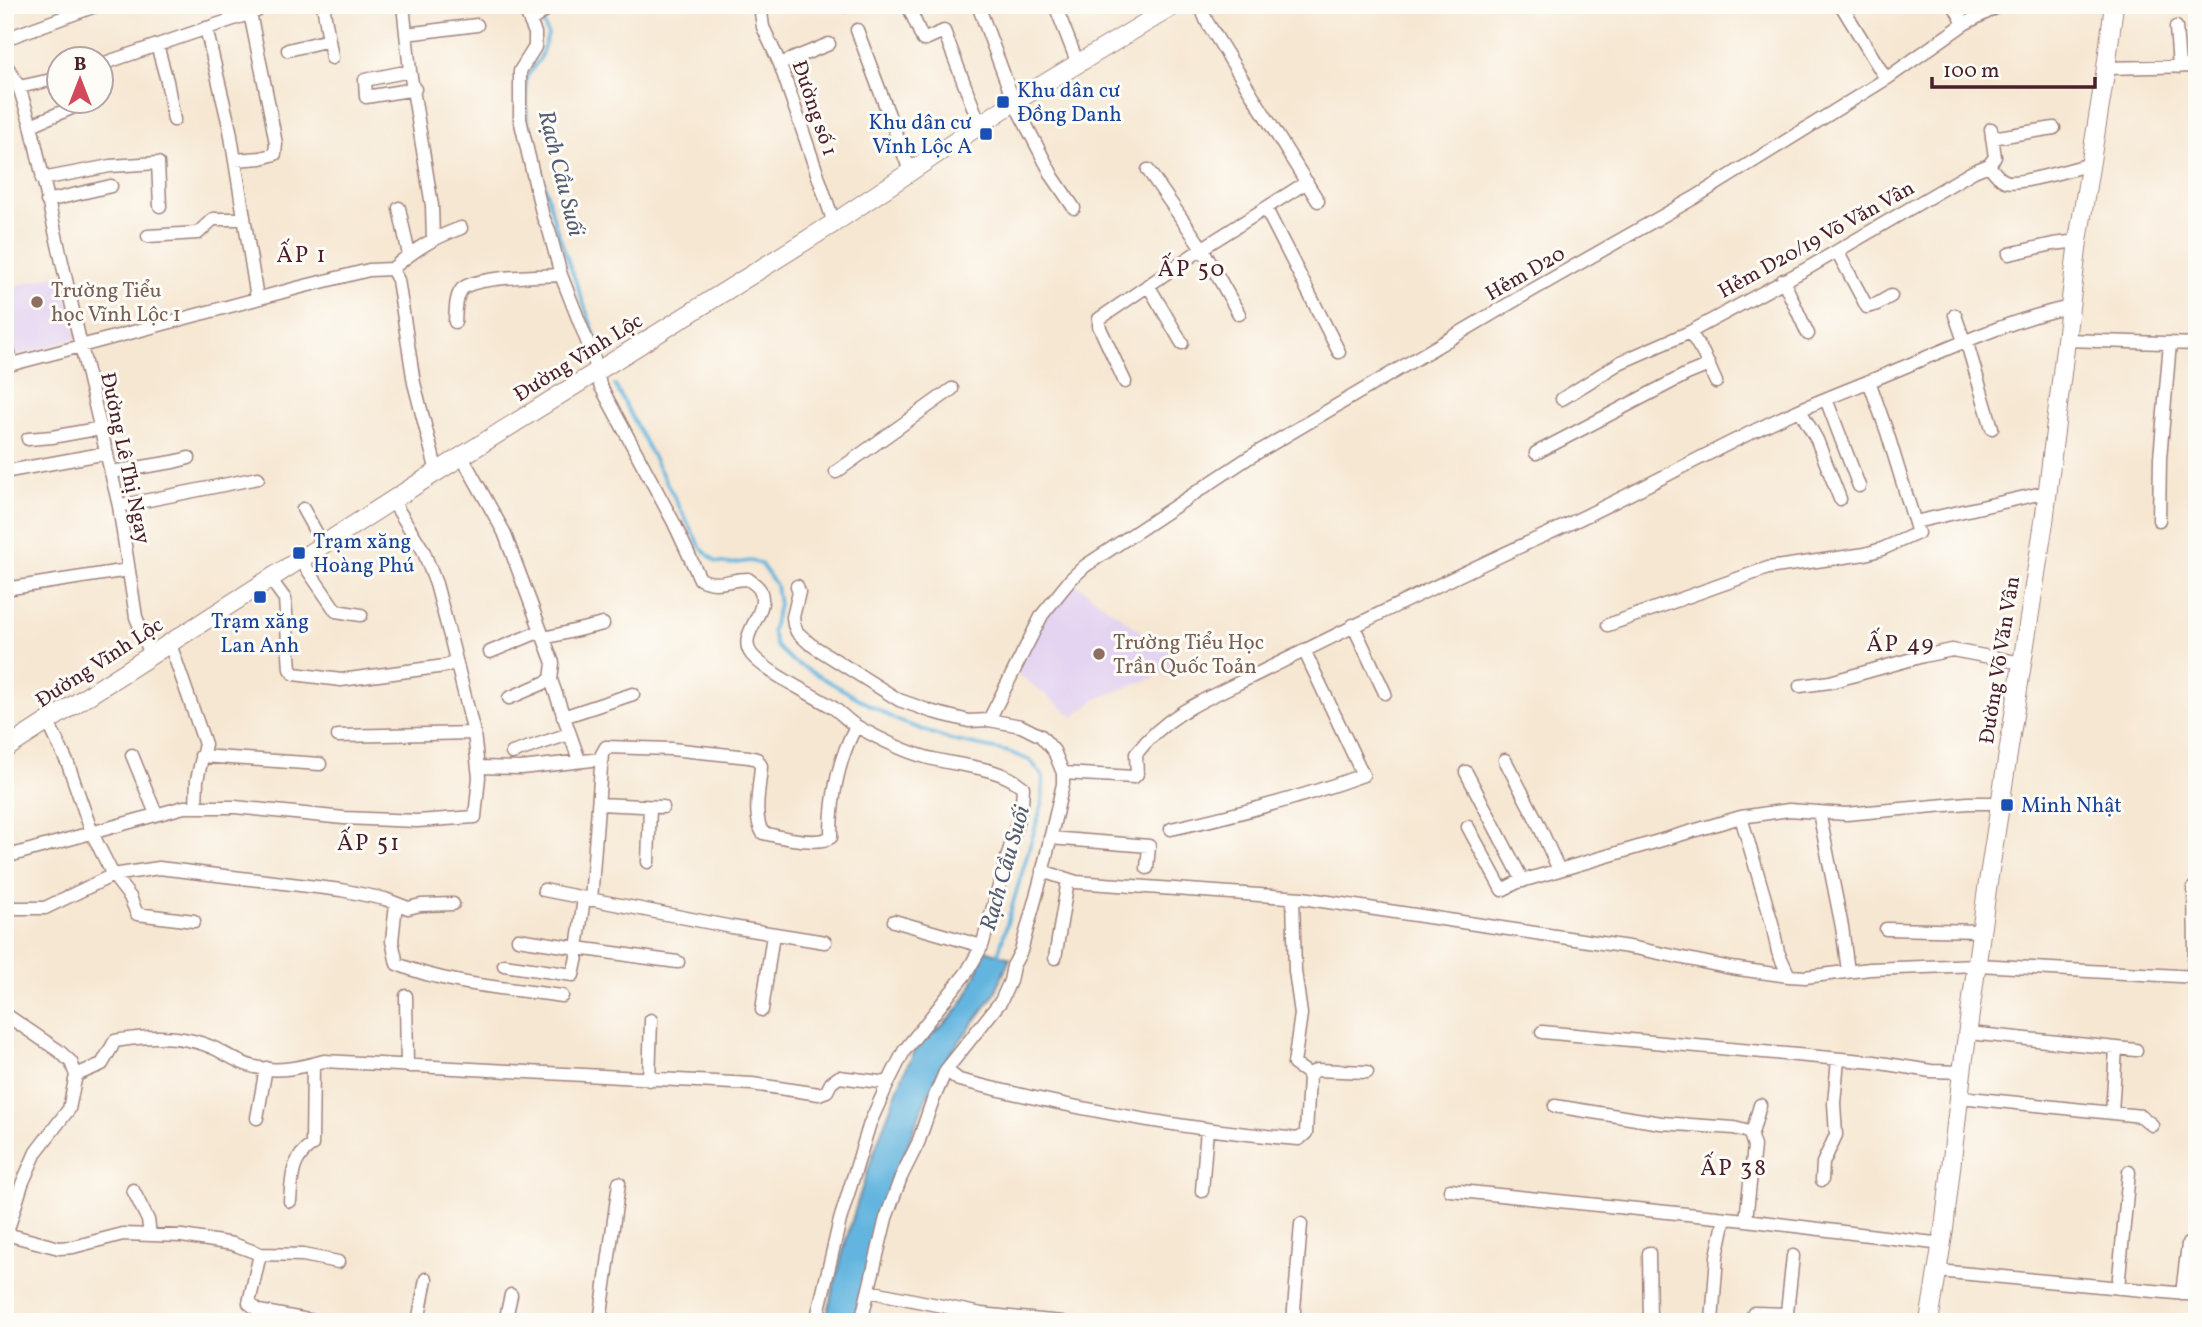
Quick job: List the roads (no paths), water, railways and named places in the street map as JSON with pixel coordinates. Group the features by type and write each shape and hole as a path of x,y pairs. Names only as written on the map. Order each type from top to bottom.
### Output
{"main road":[{"name":"Đường Vĩnh Lộc","path":"5,749 437,472 834,223 1014,102 1175,5"},
{"name":"Đường Võ Văn Vân","path":"1929,1322 1942,1244 1962,1072 2000,803 2047,492 2078,241 2114,5"}],"street":[{"path":"5,38 98,5"},
{"path":"323,5 332,58"},
{"path":"403,5 410,71 432,206 433,239"},
{"path":"523,5 541,12 535,33 535,47 520,71 520,119 543,217 561,275 594,359 600,384 700,579 711,584 748,579 760,590 760,611 747,636 747,646 752,655 777,674 840,711 856,726 921,756 961,765 970,762 1014,780 1023,787 1022,804 1013,841 982,946 967,972 904,1051 870,1123 843,1210 816,1322"},
{"name":"Đường số 1","path":"760,5 763,27 780,64 834,223"},
{"path":"908,5 923,40 944,31 979,125"},
{"path":"978,5 1014,102 1053,177 1074,208"},
{"path":"1055,5 1078,64"},
{"path":"1200,5 1207,22 1318,201"},
{"path":"1842,5 1886,79"},
{"path":"1954,5 1964,24"},
{"name":"Hẻm D20","path":"989,720 1041,615 1085,566 1248,458 1694,198 1886,79 1964,24 1985,22 2001,5"},
{"path":"116,59 253,12 271,111 275,154 235,160"},
{"path":"406,34 477,24"},
{"path":"2176,27 2179,67"},
{"path":"206,28 215,74 225,103 257,298"},
{"path":"857,30 910,171"},
{"path":"288,50 329,40"},
{"path":"780,64 829,44"},
{"path":"157,45 174,120"},
{"name":"Đường Lê Thị Ngay","path":"5,63 19,87 31,125 112,472 136,617 151,655"},
{"path":"2106,68 2197,66"},
{"path":"410,71 365,80 364,90 366,97 415,89"},
{"path":"19,87 46,81"},
{"path":"31,125 52,116"},
{"path":"2054,128 1992,134 1995,158 1989,165 2001,179 2008,182 2091,163"},
{"path":"42,179 110,166 158,163 160,206"},
{"name":"Hẻm D20/19 Võ Văn Vân","path":"1562,399 1621,362 1690,331 1989,165"},
{"path":"1148,170 1202,248 1239,314"},
{"path":"1125,382 1098,319 1202,248 1307,183"},
{"path":"47,201 111,186"},
{"path":"399,208 409,255"},
{"path":"1266,209 1339,352"},
{"path":"148,236 198,233 214,219 244,219"},
{"path":"5,337 9,365 257,298 369,270 392,269 433,239 461,228"},
{"path":"2009,254 2078,241"},
{"path":"1837,251 1867,307 1891,296"},
{"path":"392,269 398,280 416,395 437,472"},
{"path":"455,322 457,298 463,288 496,279 561,275"},
{"path":"1783,280 1808,334"},
{"path":"1148,285 1182,343"},
{"path":"1063,773 1134,777 1137,774 1136,754 1169,720 1213,694 1353,625 1545,536 1800,410 1965,340 2070,307"},
{"path":"1955,314 1992,428"},
{"path":"1690,331 1716,382"},
{"path":"2066,340 2197,344"},
{"path":"2159,520 2170,343"},
{"path":"1536,453 1709,365"},
{"path":"1608,625 1768,568 1865,554 1918,533 1869,382"},
{"path":"836,472 952,389"},
{"path":"1826,399 1859,486"},
{"path":"1800,410 1818,440 1840,499"},
{"path":"28,439 102,428"},
{"path":"9,471 107,453"},
{"path":"461,457 504,532 553,663 551,680 579,760"},
{"path":"112,472 189,458"},
{"path":"119,506 258,478"},
{"path":"1914,522 2047,492"},
{"path":"5,857 184,807 235,807 344,818 417,821 475,817 479,777 474,733 436,584 424,550 393,500"},
{"path":"303,509 323,545"},
{"path":"301,560 336,611 361,615"},
{"path":"5,589 128,570"},
{"path":"271,580 285,599 290,669 294,674 341,680 445,666 456,662"},
{"path":"797,586 799,592 793,617 794,625 797,632 810,644 900,700 973,724 989,720 1021,726 1041,736 1054,751 1063,773 1063,784 1021,951 1001,1000 946,1070 886,1218 861,1322"},
{"path":"490,652 542,634 603,624"},
{"path":"1353,625 1385,693"},
{"path":"170,644 205,744 197,780 196,807"},
{"path":"1171,829 1316,792 1363,775 1304,650"},
{"path":"1800,686 1830,682 1952,650 2022,663"},
{"path":"509,698 551,680"},
{"path":"563,717 633,694"},
{"path":"48,722 68,764 92,833 113,875 130,897 138,914 194,921"},
{"path":"504,965 573,975 588,899 603,750 612,746 671,749 757,759 761,766 758,813 760,829 764,833 783,838 825,841 831,837 831,807 842,757 856,726"},
{"path":"338,736 474,733"},
{"path":"512,753 569,734"},
{"path":"132,755 156,814"},
{"path":"201,756 320,764"},
{"path":"478,767 522,768 601,759"},
{"path":"1505,760 1559,870"},
{"path":"1466,772 1523,881"},
{"path":"1468,827 1502,890 1559,870 1741,817 1789,810 1846,814 1968,803 2000,803"},
{"path":"599,804 657,807 648,862"},
{"path":"1819,812 1848,971"},
{"path":"1741,817 1778,952 1789,976"},
{"path":"1050,838 1149,846 1147,868"},
{"path":"5,908 45,908 113,875 159,868 341,890 384,899 408,908 453,904"},
{"path":"1042,871 1076,882 1293,898 1635,948 1731,968 1805,977 1848,971 1978,965 2195,977 2194,887"},
{"path":"1055,958 1068,880"},
{"path":"544,890 825,942"},
{"path":"1293,898 1301,1014 1294,1064 1308,1075"},
{"path":"396,904 392,941 397,964 418,973 562,996"},
{"path":"894,921 982,946"},
{"path":"1886,929 1982,931"},
{"path":"762,1010 773,933"},
{"path":"518,939 678,962"},
{"path":"407,996 407,1066"},
{"path":"5,1014 59,1051 71,1062 76,1075 69,1109 36,1152 22,1184 6,1237 59,1248 123,1234 150,1234 233,1244 260,1254 303,1255 338,1262"},
{"path":"649,1080 650,1020"},
{"path":"1542,1032 1962,1072"},
{"path":"1969,1033 2136,1050"},
{"path":"76,1075 102,1064 115,1041 136,1037 169,1037 197,1042 256,1068 298,1068 324,1061 752,1084 820,1094 827,1091 831,1083 839,1077 888,1083"},
{"path":"2112,1113 2116,1048"},
{"path":"1822,1180 1823,1163 1836,1135 1834,1103 1838,1059"},
{"path":"290,1200 291,1181 297,1158 312,1145 313,1064"},
{"path":"257,1118 266,1068"},
{"path":"946,1070 959,1080 1105,1112 1207,1129 1299,1139 1306,1133 1308,1075"},
{"path":"1308,1075 1317,1070 1367,1072"},
{"path":"1960,1097 2141,1116 2152,1125"},
{"path":"1751,1137 1760,1105"},
{"path":"1555,1106 1661,1123 1734,1128 1749,1132 1754,1146 1746,1220"},
{"path":"1202,1191 1207,1129"},
{"path":"2118,1288 2129,1172"},
{"path":"600,1322 619,1183"},
{"path":"133,1190 148,1220 150,1234"},
{"path":"1450,1190 1746,1220 1942,1244"},
{"path":"1712,1322 1717,1256 1725,1218"},
{"path":"1293,1322 1301,1224"},
{"path":"2182,1294 2188,1244"},
{"path":"1649,1253 1650,1322"},
{"path":"260,1254 249,1303 259,1311 312,1321"},
{"path":"1749,1322 1754,1313 1786,1318 1793,1256"},
{"path":"1938,1271 2197,1295"},
{"path":"418,1322 426,1279"},
{"path":"869,1291 981,1314 1062,1322"},
{"path":"505,1322 511,1295"}],"water":[{"path":"985,950 1010,958 994,995 950,1054 926,1098 881,1213 854,1322 825,1322 861,1190 903,1075 918,1048 961,1005 975,979"}],"waterway":[{"name":"Rạch Cầu Suối","path":"537,5 548,35 540,58 526,78 527,118 555,224 600,349"},
{"name":"Rạch Cầu Suối","path":"615,385 701,548 716,562 730,564 750,561 761,564 776,585 779,605 772,631 776,646 791,660 896,720 951,740 1009,752 1031,761 1043,777 1042,804 997,958"}],"place":[{"name":"Khu dân cư Đồng Danh","path":"1003,102"},
{"name":"Khu dân cư Vĩnh Lộc A","path":"986,134"},
{"name":"Trường Tiểu học Vĩnh Lộc 1","path":"37,302"},
{"name":"Trạm xăng Hoàng Phú","path":"299,553"},
{"name":"Trạm xăng Lan Anh","path":"260,597"},
{"name":"Trường Tiểu Học Trần Quốc Toản","path":"1099,654"},
{"name":"Minh Nhật","path":"2007,805"}],"district":[{"name":"ẤP 1","path":"302,254"},
{"name":"ẤP 50","path":"1192,268"},
{"name":"ẤP 49","path":"1901,643"},
{"name":"ẤP 51","path":"369,842"},
{"name":"ẤP 38","path":"1734,1167"}]}
